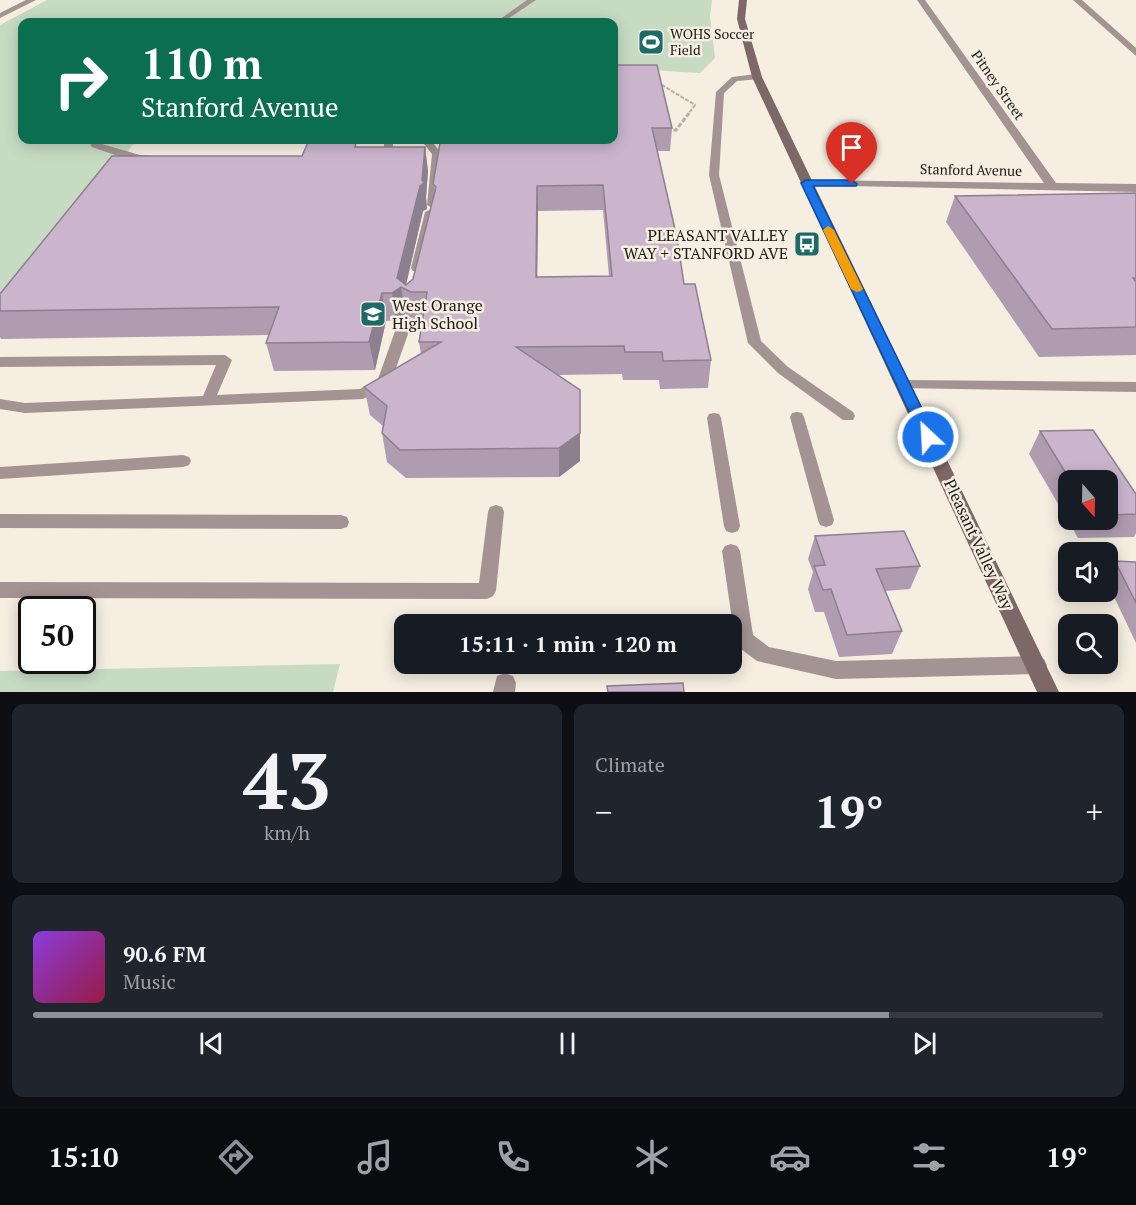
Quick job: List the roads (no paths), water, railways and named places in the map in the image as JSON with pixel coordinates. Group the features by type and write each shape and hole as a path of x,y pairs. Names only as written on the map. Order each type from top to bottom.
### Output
{"main road":[{"name":"Pleasant Valley Way","path":"743,0 741,19 758,77 1048,692"}],"street":[{"path":"0,16 32,0"},
{"name":"Pitney Street","path":"921,0 1052,186"},
{"path":"1077,0 1136,53"},
{"name":"Stanford Avenue","path":"806,183 1136,188"}],"lane":[{"path":"505,18 532,0"},
{"path":"758,77 735,79 720,92 714,175 755,343 783,370 848,416"},
{"path":"388,144 389,155"},
{"path":"413,285 431,208 437,154 429,144"},
{"path":"95,145 139,158 162,158"},
{"path":"367,155 401,154"},
{"path":"425,154 437,154"},
{"path":"0,404 25,408 363,394 384,382 406,320"},
{"path":"0,362 225,360 207,402"},
{"path":"904,385 1136,387"},
{"path":"797,417 826,520"},
{"path":"714,418 732,526"},
{"path":"0,473 183,461"},
{"path":"0,590 487,591 496,512"},
{"path":"0,521 340,522"},
{"path":"730,551 744,640 764,656 836,670 1037,665"}],"place":[{"name":"WOHS Soccer Field","path":"651,42"},
{"name":"PLEASANT VALLEY WAY + STANFORD AVE","path":"807,244"},
{"name":"West Orange High School","path":"373,314"}]}
